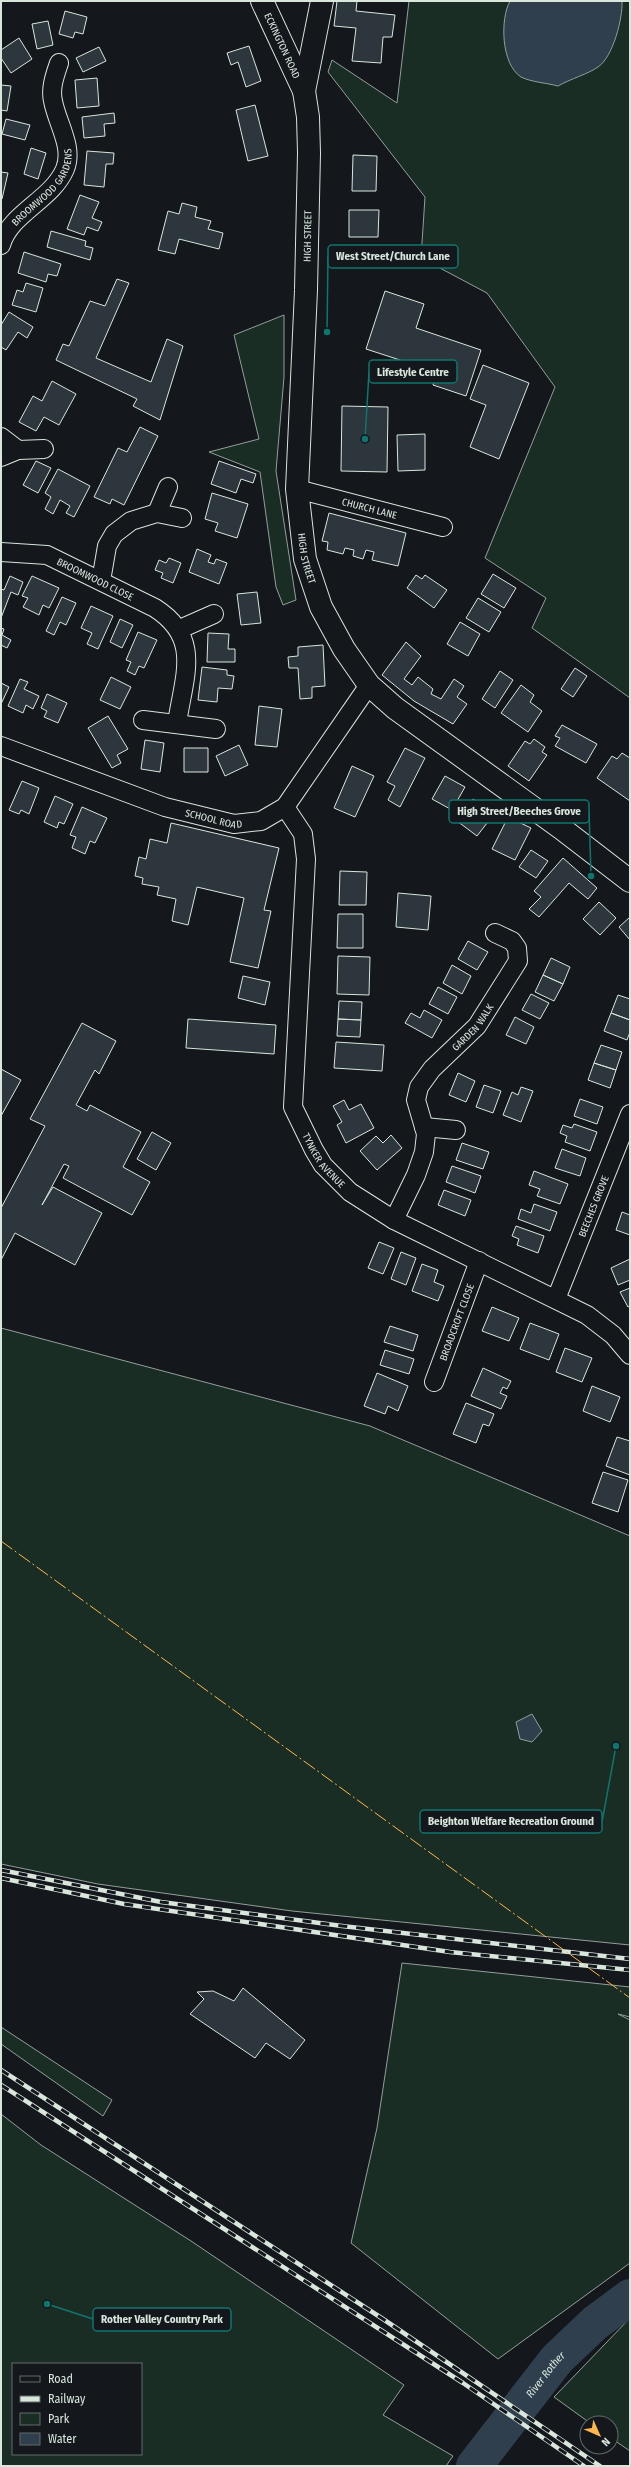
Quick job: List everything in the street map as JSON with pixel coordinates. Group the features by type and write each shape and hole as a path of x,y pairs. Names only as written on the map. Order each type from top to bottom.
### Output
{"street":[{"name":"ECKINGTON ROAD","path":"262,1 304,91"},
{"path":"304,91 322,1"},
{"name":"BROOMWOOD GARDENS","path":"2,240 23,215 41,200 65,169 67,151 53,101 53,83 58,63"},
{"name":"HIGH STREET","path":"304,91 308,117 310,152 306,290 296,489 305,559 321,607 344,649 369,685 395,708 561,828 630,881"},
{"path":"1,437 18,450"},
{"path":"1,457 18,450 44,449"},
{"path":"157,514 168,487"},
{"name":"CHURCH LANE","path":"296,489 443,528"},
{"path":"101,581 107,546 114,534 131,521 157,514 182,518"},
{"name":"BROOMWOOD CLOSE","path":"1,552 47,555 155,608 170,618 180,629 185,642 187,658 177,723"},
{"path":"180,629 214,614"},
{"name":"SCHOOL ROAD","path":"1,746 165,807 234,824 261,821 285,807 369,685"},
{"path":"143,720 216,729"},
{"name":"TYNKER AVENUE","path":"285,807 303,834 306,859 293,1107 305,1137 323,1165 350,1192 394,1220 587,1315 613,1335 630,1355"},
{"name":"GARDEN WALK","path":"394,1220 416,1175 424,1152 426,1134 416,1100 419,1087 432,1069 477,1026 518,961 517,948 512,941 495,933"},
{"name":"BEECHES GROVE","path":"556,1299 630,1114"},
{"path":"424,1127 456,1130"},
{"name":"BROADCROFT CLOSE","path":"434,1382 479,1261"}],"green space":[{"path":"409,1 630,1 630,698 532,628 546,598 485,558 555,387 487,293 421,258 425,197 328,72 332,60 397,103"},
{"path":"284,315 284,377 276,471 296,600 283,605 276,587 260,472 209,452 259,439 234,335"},
{"path":"1,1328 370,1426 630,1536 630,1945 292,1911 98,1884 1,1864"},
{"path":"402,1963 630,1987 630,2017 618,2014 630,2020 630,2263 498,2359 351,2243 377,2128"},
{"path":"1,2027 112,2100 103,2116 1,2044"},
{"path":"1,2114 41,2145 191,2241 404,2385 383,2415 453,2456 446,2466 1,2466"},
{"path":"630,2318 630,2451 619,2443 619,2415 579,2415 554,2397"}],"water":[{"path":"510,1 622,1 622,8 616,37 608,55 603,62 594,70 558,86 525,79 514,71 509,62 504,41 505,19"},
{"path":"532,1714 542,1731 532,1742 520,1739 516,1722"}],"building":[{"path":"337,1 357,1 356,11 395,15 392,37 383,37 381,63 352,61 356,28 334,26"},
{"path":"65,11 87,17 83,34 75,32 73,38 59,34"},
{"path":"48,21 53,45 37,49 32,24"},
{"path":"19,38 32,59 11,73 1,58 1,50"},
{"path":"249,46 261,81 246,87 238,62 231,65 227,53"},
{"path":"99,47 106,61 83,72 76,58"},
{"path":"97,78 99,106 77,108 75,80"},
{"path":"1,85 11,86 7,111 1,110"},
{"path":"255,105 268,156 248,161 236,110"},
{"path":"114,113 115,123 104,124 105,136 84,138 82,117"},
{"path":"6,119 30,125 25,140 2,134"},
{"path":"31,148 46,153 38,179 24,174"},
{"path":"87,151 114,153 113,164 106,164 104,187 84,185"},
{"path":"353,155 377,156 376,191 352,191"},
{"path":"1,172 8,173 2,199 1,198"},
{"path":"80,195 99,202 92,218 102,222 98,231 87,227 84,235 67,229"},
{"path":"182,203 197,207 195,217 211,221 208,229 223,233 219,249 179,239 175,254 158,250 168,211 179,214"},
{"path":"349,210 379,210 378,237 349,237"},
{"path":"51,231 86,241 85,246 93,248 90,260 47,247"},
{"path":"24,252 61,264 57,276 48,274 46,282 18,273"},
{"path":"117,279 129,283 96,358 151,382 167,339 183,346 160,420 133,406 137,399 56,360 63,344 69,346 90,301 105,306"},
{"path":"26,283 43,288 36,312 12,305 17,290 23,292"},
{"path":"385,291 424,304 416,328 481,350 466,396 433,385 437,372 366,349"},
{"path":"9,312 33,327 27,338 18,332 6,350 1,347 1,325"},
{"path":"483,365 529,383 499,459 470,447 486,405 470,399"},
{"path":"52,381 76,394 59,425 44,417 36,431 19,422 33,396 42,401"},
{"path":"342,406 388,407 387,472 341,471"},
{"path":"140,427 158,436 124,505 112,499 110,504 94,497 118,448 127,452"},
{"path":"425,434 425,470 398,471 397,435"},
{"path":"36,461 51,468 38,493 23,485"},
{"path":"219,461 256,474 253,483 241,479 236,493 211,484"},
{"path":"58,469 90,486 74,517 66,513 70,506 60,500 53,514 45,509 51,497 45,493"},
{"path":"212,493 248,504 237,538 215,531 218,523 205,519"},
{"path":"329,513 406,533 398,566 372,560 374,552 366,550 363,559 353,556 354,550 345,548 343,554 327,550 328,542 322,541"},
{"path":"197,549 211,555 208,562 214,564 216,559 227,563 219,584 189,572"},
{"path":"169,558 181,563 173,583 161,578 163,573 155,570 159,560 166,563"},
{"path":"493,574 516,588 504,608 481,594"},
{"path":"416,575 422,579 425,575 447,590 434,608 407,588"},
{"path":"10,576 23,582 18,595 11,592 1,618 1,589 4,590"},
{"path":"32,576 59,588 49,608 43,605 39,615 23,607 28,598 22,596"},
{"path":"257,592 261,623 241,625 237,594"},
{"path":"62,597 76,603 66,625 60,622 54,635 46,631"},
{"path":"478,598 501,612 489,632 466,618"},
{"path":"91,606 113,616 98,649 87,644 92,633 81,628"},
{"path":"120,619 133,625 122,648 110,642"},
{"path":"460,622 480,634 468,656 447,644"},
{"path":"1,628 4,629 2,635 11,640 7,648 1,645"},
{"path":"138,632 157,640 144,668 139,666 135,675 127,671 131,662 126,660"},
{"path":"208,633 229,634 228,649 235,649 235,662 207,662"},
{"path":"406,642 421,656 404,679 412,685 418,677 433,689 431,694 441,699 454,679 464,686 457,697 467,704 453,724 414,701 382,675"},
{"path":"323,645 325,686 312,687 312,698 300,699 298,668 289,668 288,657 298,656 298,647"},
{"path":"202,667 227,670 227,675 234,676 232,689 218,688 217,702 198,700"},
{"path":"575,668 587,676 573,697 561,689"},
{"path":"500,671 513,680 495,708 482,699"},
{"path":"111,677 131,687 120,709 100,700"},
{"path":"20,679 28,682 24,689 39,696 33,709 26,705 23,713 8,706"},
{"path":"1,683 9,687 1,704"},
{"path":"521,685 534,695 530,702 542,711 528,732 501,713"},
{"path":"47,694 67,703 58,723 44,717 47,711 41,708"},
{"path":"259,706 282,709 277,747 255,745"},
{"path":"108,716 128,749 117,755 121,763 112,768 88,728"},
{"path":"562,725 597,744 586,763 555,746 560,738 555,736"},
{"path":"534,739 545,747 542,752 547,755 529,781 508,766 525,741 530,744"},
{"path":"145,740 164,743 160,772 141,769"},
{"path":"239,745 248,765 225,776 216,756"},
{"path":"184,748 208,748 208,772 184,772"},
{"path":"405,748 425,758 400,807 388,800 395,786 387,782"},
{"path":"622,753 630,758 630,801 597,778 612,756 617,759"},
{"path":"352,766 374,776 355,817 334,808"},
{"path":"445,776 465,787 452,810 432,799"},
{"path":"22,781 39,788 29,814 21,810 19,814 9,810"},
{"path":"55,796 73,804 64,824 59,822 57,828 44,822"},
{"path":"473,799 494,814 477,836 457,821"},
{"path":"82,807 107,818 95,843 90,841 85,854 72,848 76,837 70,835"},
{"path":"508,817 531,828 515,860 492,849"},
{"path":"171,823 279,848 264,910 271,911 258,968 230,962 244,898 197,887 188,925 172,921 176,899 157,895 159,887 142,884 143,878 135,876 139,857 146,859 150,839 167,843"},
{"path":"531,850 548,861 536,878 519,867"},
{"path":"563,858 597,888 588,899 569,883 539,917 529,909 541,897 534,891"},
{"path":"340,871 367,872 366,905 339,905"},
{"path":"398,893 431,896 428,930 396,927"},
{"path":"599,902 616,918 600,935 583,919"},
{"path":"338,914 363,914 363,948 337,948"},
{"path":"630,917 630,940 619,927"},
{"path":"468,941 488,952 477,970 458,959"},
{"path":"338,956 370,957 369,995 337,994"},
{"path":"551,958 570,967 563,984 543,975"},
{"path":"452,965 471,976 462,994 443,983"},
{"path":"543,975 563,984 554,1001 535,992"},
{"path":"243,976 270,982 265,1005 238,998"},
{"path":"438,987 457,997 448,1014 429,1004"},
{"path":"531,994 549,1003 540,1019 522,1010"},
{"path":"618,995 630,999 630,1020 611,1013"},
{"path":"339,1001 362,1002 361,1020 338,1019"},
{"path":"424,1010 442,1020 432,1038 405,1023 411,1013 420,1018"},
{"path":"611,1013 630,1020 630,1032 627,1040 604,1031"},
{"path":"515,1017 534,1027 526,1044 506,1035"},
{"path":"188,1019 276,1025 274,1054 186,1048"},
{"path":"338,1019 361,1020 360,1037 337,1036"},
{"path":"82,1023 116,1041 99,1074 95,1070 76,1105 87,1111 90,1105 141,1132 123,1167 150,1182 132,1215 63,1178 69,1166 64,1164 42,1205 53,1187 102,1213 75,1265 15,1233 1,1260 1,1208 45,1126 30,1119"},
{"path":"336,1042 384,1045 382,1071 334,1068"},
{"path":"601,1045 622,1052 616,1070 594,1063"},
{"path":"594,1063 616,1070 610,1088 588,1080"},
{"path":"1,1069 21,1080 1,1116"},
{"path":"458,1073 475,1081 466,1102 449,1095"},
{"path":"484,1085 501,1091 493,1113 476,1107"},
{"path":"521,1087 533,1091 521,1122 503,1115 512,1092 518,1095"},
{"path":"580,1099 603,1107 597,1124 574,1116"},
{"path":"344,1100 349,1110 361,1104 374,1128 346,1143 337,1125 342,1122 333,1106"},
{"path":"574,1124 597,1132 590,1151 565,1142 567,1136 560,1133 563,1125 572,1128"},
{"path":"152,1132 171,1143 156,1170 137,1159"},
{"path":"391,1135 402,1148 377,1170 360,1151 376,1136 383,1143"},
{"path":"462,1143 489,1152 483,1169 456,1160"},
{"path":"562,1149 586,1158 580,1176 555,1168"},
{"path":"452,1166 481,1176 475,1193 446,1182"},
{"path":"534,1171 568,1184 560,1204 537,1196 540,1189 529,1185"},
{"path":"444,1190 471,1200 465,1216 438,1205"},
{"path":"534,1204 557,1212 550,1231 518,1219 521,1209 531,1213"},
{"path":"622,1212 630,1215 630,1235 616,1230"},
{"path":"516,1226 544,1236 538,1253 517,1245 519,1239 512,1236"},
{"path":"379,1242 394,1248 383,1274 368,1268"},
{"path":"401,1252 416,1258 406,1285 391,1279"},
{"path":"630,1259 630,1280 618,1285 611,1268"},
{"path":"422,1264 438,1270 434,1282 444,1286 438,1301 412,1291"},
{"path":"630,1288 630,1306 628,1307 620,1292"},
{"path":"492,1307 519,1318 509,1341 482,1331"},
{"path":"530,1323 559,1334 549,1360 520,1349"},
{"path":"390,1326 418,1335 413,1351 384,1342"},
{"path":"565,1348 592,1358 582,1382 556,1372"},
{"path":"385,1350 414,1359 409,1374 380,1365"},
{"path":"483,1368 511,1381 507,1389 503,1387 500,1393 507,1396 501,1409 471,1396"},
{"path":"377,1373 408,1386 398,1411 388,1406 385,1414 364,1406"},
{"path":"592,1386 620,1397 610,1422 583,1411"},
{"path":"466,1403 494,1414 489,1426 483,1424 476,1443 453,1434"},
{"path":"617,1437 630,1441 630,1475 606,1466"},
{"path":"603,1472 628,1480 618,1512 592,1503"},
{"path":"243,1988 305,2040 290,2059 266,2043 255,2058 190,2014 204,1999 197,1992 213,1991 234,2001"}],"waterway":[{"name":"River Rother","path":"474,2466 557,2359 595,2323 630,2297"}],"railway":[{"path":"1,1870 161,1902 342,1926 630,1959"},
{"path":"1,1878 124,1904 450,1952 630,1970"},
{"path":"1,2070 383,2319 600,2466"},
{"path":"1,2085 463,2383 584,2466"}],"power":[{"path":"1,1541 630,1998"}],"place":[{"name":"West Street/Church Lane","path":"327,332"},
{"name":"Lifestyle Centre","path":"365,439"},
{"name":"High Street/Beeches Grove","path":"591,876"},
{"name":"Beighton Welfare Recreation Ground","path":"616,1746"},
{"name":"Rother Valley Country Park","path":"47,2304"}]}
